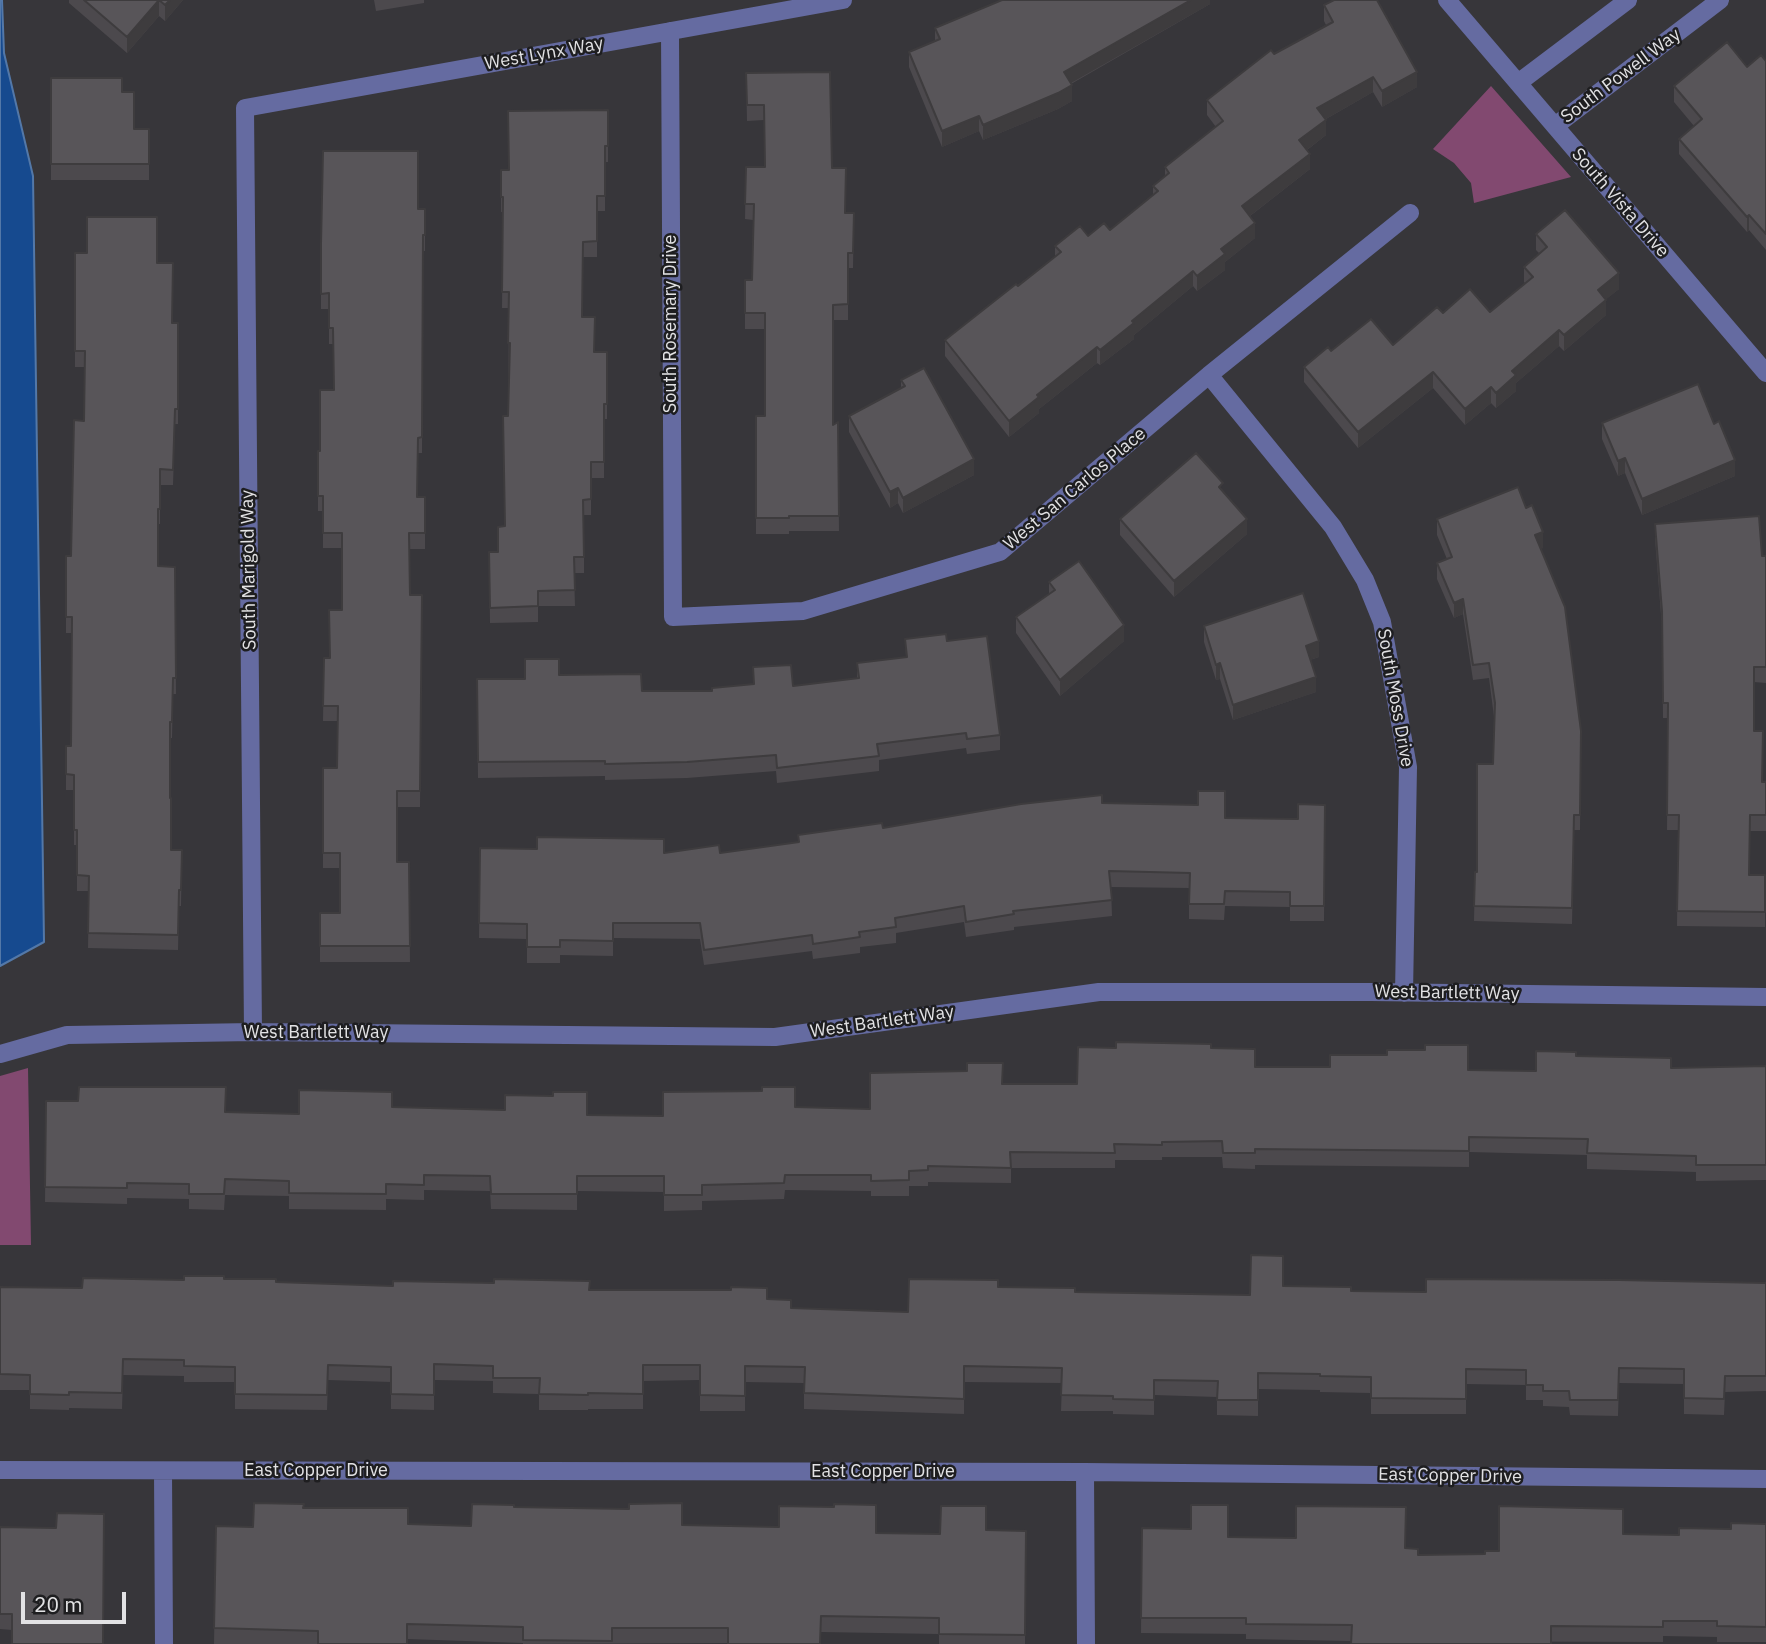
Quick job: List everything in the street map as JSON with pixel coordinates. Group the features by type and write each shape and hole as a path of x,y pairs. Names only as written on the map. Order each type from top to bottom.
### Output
{"street":[{"name":"West Lynx Way","path":"245,108 843,0"},
{"name":"South Vista Drive","path":"1447,0 1766,373"},
{"path":"1518,83 1628,0"},
{"name":"South Powell Way","path":"1555,126 1720,0"},
{"name":"South Rosemary Drive","path":"670,31 673,617"},
{"name":"South Marigold Way","path":"245,108 253,1032"},
{"name":"West San Carlos Place","path":"673,617 803,611 1000,552 1209,375 1410,213"},
{"name":"South Moss Drive","path":"1209,375 1333,527 1365,580 1382,622 1408,767 1404,993"},
{"name":"West Bartlett Way","path":"0,1054 67,1035 253,1032 775,1037 1099,992 1766,997"},
{"name":"East Copper Drive","path":"0,1471 1085,1472 1766,1479"},
{"path":"163,1471 164,1644"},
{"path":"1085,1472 1086,1644"}],"shaded area":[{"path":"1491,86 1571,177 1474,203 1471,183 1454,163 1433,149"},
{"path":"28,1068 31,1245 0,1245 0,1076"}],"water":[{"path":"0,0 4,53 33,176 44,942 0,966"}],"building":[{"path":"84,0 159,0 127,37"},
{"path":"1002,0 1191,0 1064,72 1072,85 1058,93 983,125 979,116 942,131 909,52 940,39 935,28"},
{"path":"1334,0 1377,0 1417,72 1382,91 1373,77 1317,108 1326,120 1299,140 1310,154 1242,206 1255,223 1221,249 1225,254 1197,276 1193,271 1132,321 1134,323 1100,350 1097,347 1009,421 945,340 1061,252 1055,246 1080,226 1088,236 1104,223 1110,230 1158,191 1153,186 1169,173 1165,167 1223,121 1207,100 1271,50 1274,54 1333,22 1324,5"},
{"path":"1727,42 1747,67 1761,55 1766,61 1766,234 1749,215 1747,217 1679,139 1702,119 1674,86"},
{"path":"830,72 832,168 846,168 845,213 854,213 853,253 848,253 848,304 833,305 833,425 838,422 839,516 756,518 756,416 765,416 765,313 745,313 745,280 752,280 754,204 745,204 746,167 765,167 764,105 747,105 746,73"},
{"path":"51,78 122,78 122,92 134,92 134,129 149,129 149,164 51,164"},
{"path":"608,110 605,196 597,196 597,241 583,242 582,317 595,317 594,352 607,352 604,462 591,462 591,499 583,500 584,557 574,557 575,590 538,591 538,606 490,608 489,552 498,552 498,527 505,526 503,416 508,416 510,343 509,292 502,292 501,170 509,170 508,111"},
{"path":"323,151 418,151 418,209 425,209 422,437 418,438 417,497 425,497 425,533 409,533 410,595 422,595 420,791 397,791 397,862 409,862 410,946 320,946 320,913 340,913 340,853 323,853 323,768 337,768 338,706 323,706 324,658 330,658 329,610 342,610 342,533 323,533 323,496 318,496 320,390 334,390 333,328 329,328 329,293 321,294"},
{"path":"1565,210 1619,273 1598,290 1606,300 1564,335 1559,330 1512,371 1516,375 1496,393 1491,387 1465,409 1433,372 1358,432 1304,367 1328,347 1331,351 1371,319 1393,345 1437,307 1443,313 1470,289 1490,312 1533,277 1524,267 1547,247 1536,234"},
{"path":"87,217 157,217 157,263 173,263 172,323 178,323 178,409 175,409 173,470 160,469 158,566 175,567 176,678 173,678 170,722 170,798 171,850 182,850 178,935 88,933 89,876 77,875 74,775 66,774 66,746 71,746 72,617 66,617 66,556 71,556 74,420 84,421 85,351 75,351 75,253 87,253"},
{"path":"924,368 974,459 903,498 898,488 890,492 849,416 905,386 901,380"},
{"path":"1698,384 1714,424 1719,421 1735,460 1642,499 1625,458 1618,461 1602,423"},
{"path":"1196,453 1223,483 1219,487 1247,519 1174,581 1120,519"},
{"path":"1518,487 1526,508 1532,505 1543,532 1535,535 1565,607 1581,731 1580,815 1574,815 1572,908 1474,906 1477,872 1477,764 1493,764 1495,703 1489,663 1473,665 1463,599 1454,603 1437,563 1452,557 1437,519"},
{"path":"1759,516 1762,556 1766,556 1766,667 1754,667 1754,731 1763,731 1762,782 1766,782 1766,815 1750,815 1749,875 1765,875 1765,912 1677,911 1679,815 1667,815 1668,703 1663,703 1662,611 1655,524"},
{"path":"1079,561 1124,625 1060,680 1016,617 1055,590 1049,582"},
{"path":"1303,593 1319,641 1306,646 1316,677 1233,705 1220,663 1216,665 1204,626"},
{"path":"946,634 947,641 987,636 1000,735 967,739 966,733 877,744 879,756 777,768 776,755 687,762 605,764 605,761 478,762 477,679 525,679 525,659 559,659 559,675 641,674 642,691 712,691 712,688 754,684 753,667 791,665 793,686 859,678 857,663 907,657 905,639"},
{"path":"1198,791 1225,791 1225,818 1298,819 1298,804 1325,805 1324,906 1290,906 1290,892 1225,891 1224,904 1189,904 1190,873 1109,871 1112,900 1013,911 1014,914 966,922 964,906 895,918 896,927 859,932 860,937 813,944 812,935 704,950 700,923 613,923 613,941 560,940 560,947 527,947 527,924 479,923 480,848 537,849 537,837 664,839 664,853 719,845 720,853 799,842 798,835 882,823 883,828 1021,804 1102,795 1102,803 1198,805"},
{"path":"1116,1042 1211,1044 1211,1048 1255,1049 1255,1067 1330,1067 1330,1055 1387,1055 1387,1050 1425,1050 1425,1045 1468,1045 1468,1070 1536,1071 1536,1051 1576,1052 1576,1056 1671,1058 1671,1068 1766,1066 1766,1165 1696,1165 1696,1156 1587,1153 1588,1139 1469,1137 1469,1151 1255,1149 1255,1153 1223,1153 1222,1141 1162,1142 1162,1145 1114,1144 1115,1153 1010,1152 1011,1168 928,1166 928,1170 909,1171 909,1180 871,1181 871,1175 785,1175 784,1183 702,1185 702,1195 664,1195 664,1176 577,1176 577,1194 491,1194 490,1176 424,1175 424,1185 386,1184 386,1194 289,1193 289,1181 225,1179 224,1194 189,1194 189,1184 127,1183 127,1188 45,1187 46,1101 78,1101 79,1087 226,1087 225,1112 299,1114 299,1090 392,1092 392,1107 505,1110 505,1095 553,1096 553,1092 587,1092 587,1115 663,1116 663,1092 762,1091 762,1087 795,1087 795,1107 870,1109 870,1073 967,1071 967,1063 1003,1063 1002,1084 1077,1084 1078,1047 1116,1048"},
{"path":"1251,1255 1283,1256 1283,1286 1351,1287 1351,1291 1426,1292 1426,1279 1766,1283 1766,1376 1725,1376 1724,1399 1684,1398 1684,1369 1619,1368 1618,1400 1570,1400 1569,1391 1543,1391 1543,1385 1526,1385 1526,1370 1466,1369 1466,1399 1371,1398 1371,1377 1258,1373 1258,1400 1217,1400 1218,1381 1154,1380 1154,1400 1061,1395 1062,1368 964,1366 964,1399 804,1393 805,1367 745,1366 745,1396 700,1395 700,1365 643,1365 643,1394 588,1395 539,1394 540,1378 493,1378 493,1366 434,1364 434,1395 391,1394 391,1367 328,1365 327,1395 235,1394 235,1367 184,1366 184,1360 123,1359 122,1393 30,1394 30,1375 0,1374 0,1287 82,1288 83,1278 184,1280 184,1276 224,1276 224,1279 276,1279 276,1282 393,1286 393,1281 494,1283 494,1279 590,1281 589,1290 767,1288 767,1299 791,1300 791,1308 908,1312 909,1279 998,1280 998,1287 1075,1288 1075,1292 1250,1295"},
{"path":"254,1503 304,1504 303,1508 408,1508 408,1524 471,1526 472,1504 629,1509 629,1504 682,1503 682,1525 779,1527 779,1506 876,1505 876,1533 940,1534 941,1506 986,1506 986,1530 1026,1531 1025,1635 939,1634 939,1618 821,1616 820,1644 728,1644 728,1628 612,1628 612,1641 523,1640 523,1627 407,1624 407,1644 318,1644 318,1631 214,1628 216,1526 253,1527"},
{"path":"1191,1505 1228,1505 1228,1537 1296,1538 1296,1506 1406,1507 1405,1548 1418,1549 1418,1555 1485,1554 1485,1551 1499,1551 1499,1506 1623,1509 1623,1534 1679,1535 1679,1528 1731,1529 1731,1523 1766,1524 1766,1627 1717,1626 1717,1621 1663,1621 1663,1627 1551,1626 1551,1644 1351,1644 1352,1625 1246,1624 1246,1618 1141,1618 1142,1528 1191,1529"},
{"path":"57,1513 104,1514 103,1644 12,1644 12,1614 0,1614 0,1527 56,1528"}]}
